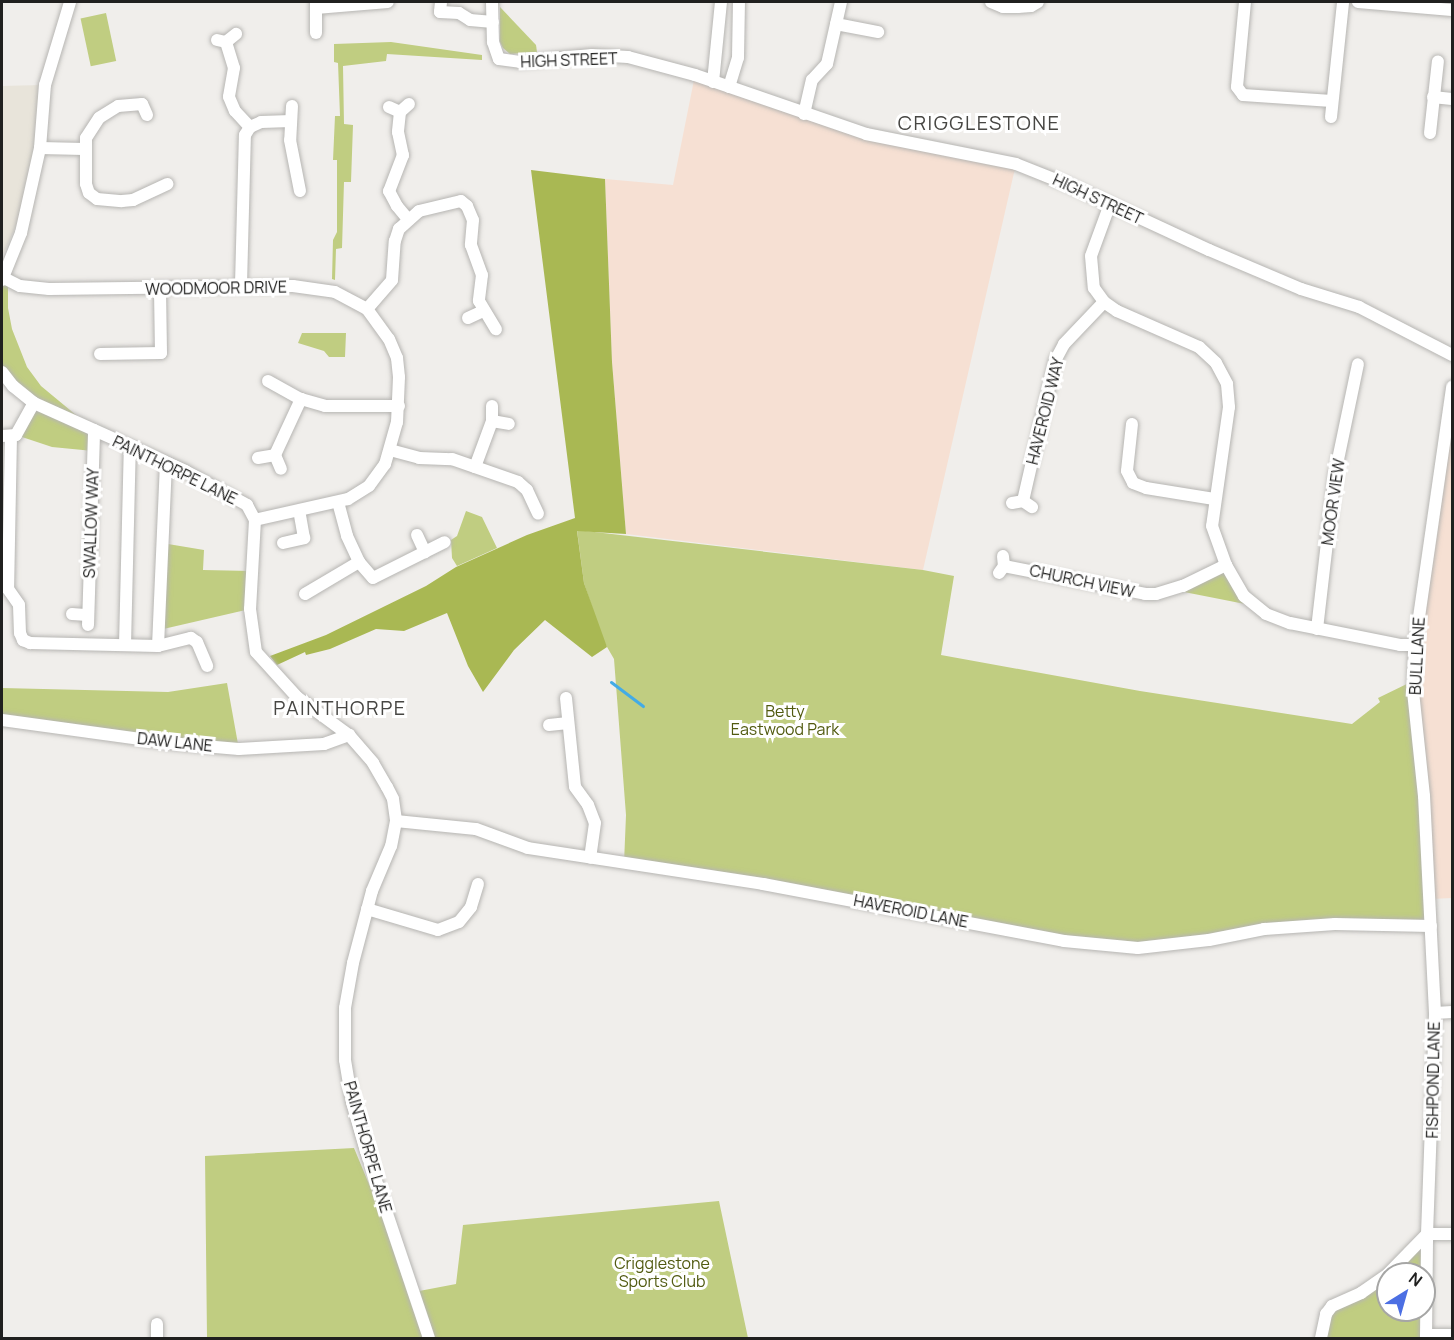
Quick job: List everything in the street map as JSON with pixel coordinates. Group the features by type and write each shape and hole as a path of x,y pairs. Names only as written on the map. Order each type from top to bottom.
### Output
{"street":[{"path":"2,279 21,233 40,148 45,85 70,2"},
{"path":"316,33 316,5 388,2"},
{"name":"HIGH STREET","path":"492,2 495,51 499,59 509,62 592,55 628,57 729,87 866,134 1016,164 1288,284 1359,308 1452,355"},
{"path":"713,82 721,2"},
{"path":"729,87 738,58 739,2"},
{"path":"804,114 812,80 827,64 841,2"},
{"path":"991,2 1003,7 1018,8 1031,6 1038,2"},
{"path":"1245,2 1237,87 1243,95 1332,101"},
{"path":"1330,117 1343,2"},
{"path":"1358,2 1452,10"},
{"path":"437,11 459,13 470,20 493,21"},
{"path":"836,24 864,36 878,32"},
{"path":"226,38 234,68 229,97 235,111 250,127"},
{"path":"1430,133 1438,61"},
{"path":"1433,97 1452,99"},
{"path":"147,115 142,104 107,110 91,128 84,149 86,184 89,193 97,199 133,200 152,198 167,184"},
{"path":"292,106 290,140 300,191"},
{"path":"399,108 398,132 403,155 389,191 397,207 408,219"},
{"path":"241,285 246,173 243,147 250,127 261,122 291,121"},
{"path":"40,148 84,149"},
{"path":"367,309 392,280 395,241 399,229 419,211 461,201 467,206 473,220 471,245 482,275 478,291 483,311 496,329"},
{"path":"1110,204 1091,256 1094,288 1104,302 1117,311 1199,347 1209,354 1227,384 1229,407 1214,499 1212,526 1226,565 1244,596 1254,608 1278,619 1400,645 1415,645"},
{"name":"WOODMOOR DRIVE","path":"2,279 20,286 49,289 199,289 241,285 293,286 335,292 367,309 389,339 397,358 399,406 390,450 381,469 369,486 359,494 338,502 255,519"},
{"path":"100,354 161,353 160,289"},
{"name":"HAVEROID WAY","path":"1022,504 1055,361 1064,344 1104,302"},
{"path":"468,318 483,311"},
{"name":"PAINTHORPE LANE","path":"2,372 13,386 34,403 204,480 247,506 255,519 250,609 256,652 297,697 349,735 373,763 393,799 396,821 391,846 367,909 353,963 345,1008 345,1060 352,1102 366,1151 429,1338"},
{"name":"MOOR VIEW","path":"1317,629 1335,474 1360,372"},
{"path":"268,381 302,399 325,406 399,406"},
{"name":"BULL LANE","path":"1431,926 1424,795 1413,692 1415,645 1449,425 1452,387"},
{"path":"274,455 302,399"},
{"path":"34,403 16,435 6,436 8,589 19,605 20,633 23,640 30,643 158,646 191,638 197,642 207,666"},
{"path":"475,467 492,421 492,406"},
{"path":"492,421 509,424"},
{"path":"1132,423 1127,471 1133,483 1146,488 1214,499"},
{"name":"SWALLOW WAY","path":"72,614 88,620 94,430"},
{"path":"125,645 130,447"},
{"path":"390,450 419,458 452,459 518,482 534,492 538,514"},
{"path":"258,458 274,455"},
{"path":"274,455 281,469"},
{"path":"158,646 166,463"},
{"path":"338,502 347,536 359,562 373,578 446,542"},
{"path":"283,543 304,538 299,510"},
{"path":"417,536 425,552"},
{"path":"305,594 314,582 359,562"},
{"name":"CHURCH VIEW","path":"1002,565 1145,594 1183,586 1226,565"},
{"path":"566,698 575,787 588,805 595,823 590,858"},
{"name":"DAW LANE","path":"2,720 170,743 239,749 324,744 349,735"},
{"path":"549,725 568,723"},
{"name":"HAVEROID LANE","path":"396,821 476,829 528,848 763,884 1064,941 1138,948 1209,940 1275,928 1335,924 1431,926"},
{"path":"367,909 438,930 459,922 471,908 478,884"},
{"name":"FISHPOND LANE","path":"1426,1337 1427,1234 1435,1013 1431,926"},
{"path":"1435,1013 1452,1012"},
{"path":"1400,1262 1427,1234 1452,1234"},
{"path":"1321,1338 1326,1314 1332,1306 1361,1293 1376,1282"},
{"path":"157,1324 157,1338"},
{"path":"1426,1337 1452,1335"}],"shaded area":[{"path":"695,75 804,114 1016,164 923,570 626,534 612,362 605,179 673,185"},
{"path":"41,85 32,166 16,226 2,257 2,86"},
{"path":"1452,425 1452,898 1431,899 1413,692"}],"green space":[{"path":"500,7 536,45 537,52 510,54 503,48 500,42"},
{"path":"106,13 116,61 91,66 81,18"},
{"path":"391,42 482,55 482,60 387,54 386,61 343,66 344,124 353,125 351,182 344,182 342,248 336,249 335,280 332,279 333,240 337,232 337,160 333,160 335,116 340,116 338,63 334,62 334,44"},
{"path":"531,170 605,179 612,362 626,534 577,531 584,583 607,647 592,657 545,620 514,650 483,692 468,666 447,613 404,631 376,629 330,649 306,655 305,652 277,665 270,656 326,635 426,586 456,567 527,535 575,518"},
{"path":"8,279 8,308 12,329 27,367 41,386 94,430 93,451 52,447 16,435 34,403 2,372 2,280"},
{"path":"302,333 346,333 345,357 329,357 324,351 298,343"},
{"path":"466,511 482,517 497,548 457,566 452,558 451,540 457,536"},
{"name":"Betty Eastwood Park","path":"577,530 923,570 954,576 941,655 1140,691 1352,724 1380,702 1378,698 1415,680 1431,926 1335,924 1138,948 624,863 626,815 614,659 603,640 584,583"},
{"path":"162,543 204,550 203,570 251,571 250,609 159,630"},
{"path":"1225,567 1250,605 1174,590"},
{"path":"227,683 238,744 2,720 2,688 168,692"},
{"name":"Crigglestone Sports Club","path":"354,1148 414,1292 456,1284 463,1225 719,1201 748,1338 207,1338 205,1156"},
{"path":"1427,1234 1427,1262 1400,1262"},
{"path":"1376,1282 1376,1322 1426,1322 1426,1338 1321,1338 1326,1314"}],"waterway":[{"path":"611,682 643,706"}],"district":[{"name":"CRIGGLESTONE","path":"979,122"},
{"name":"PAINTHORPE","path":"340,707"}]}
